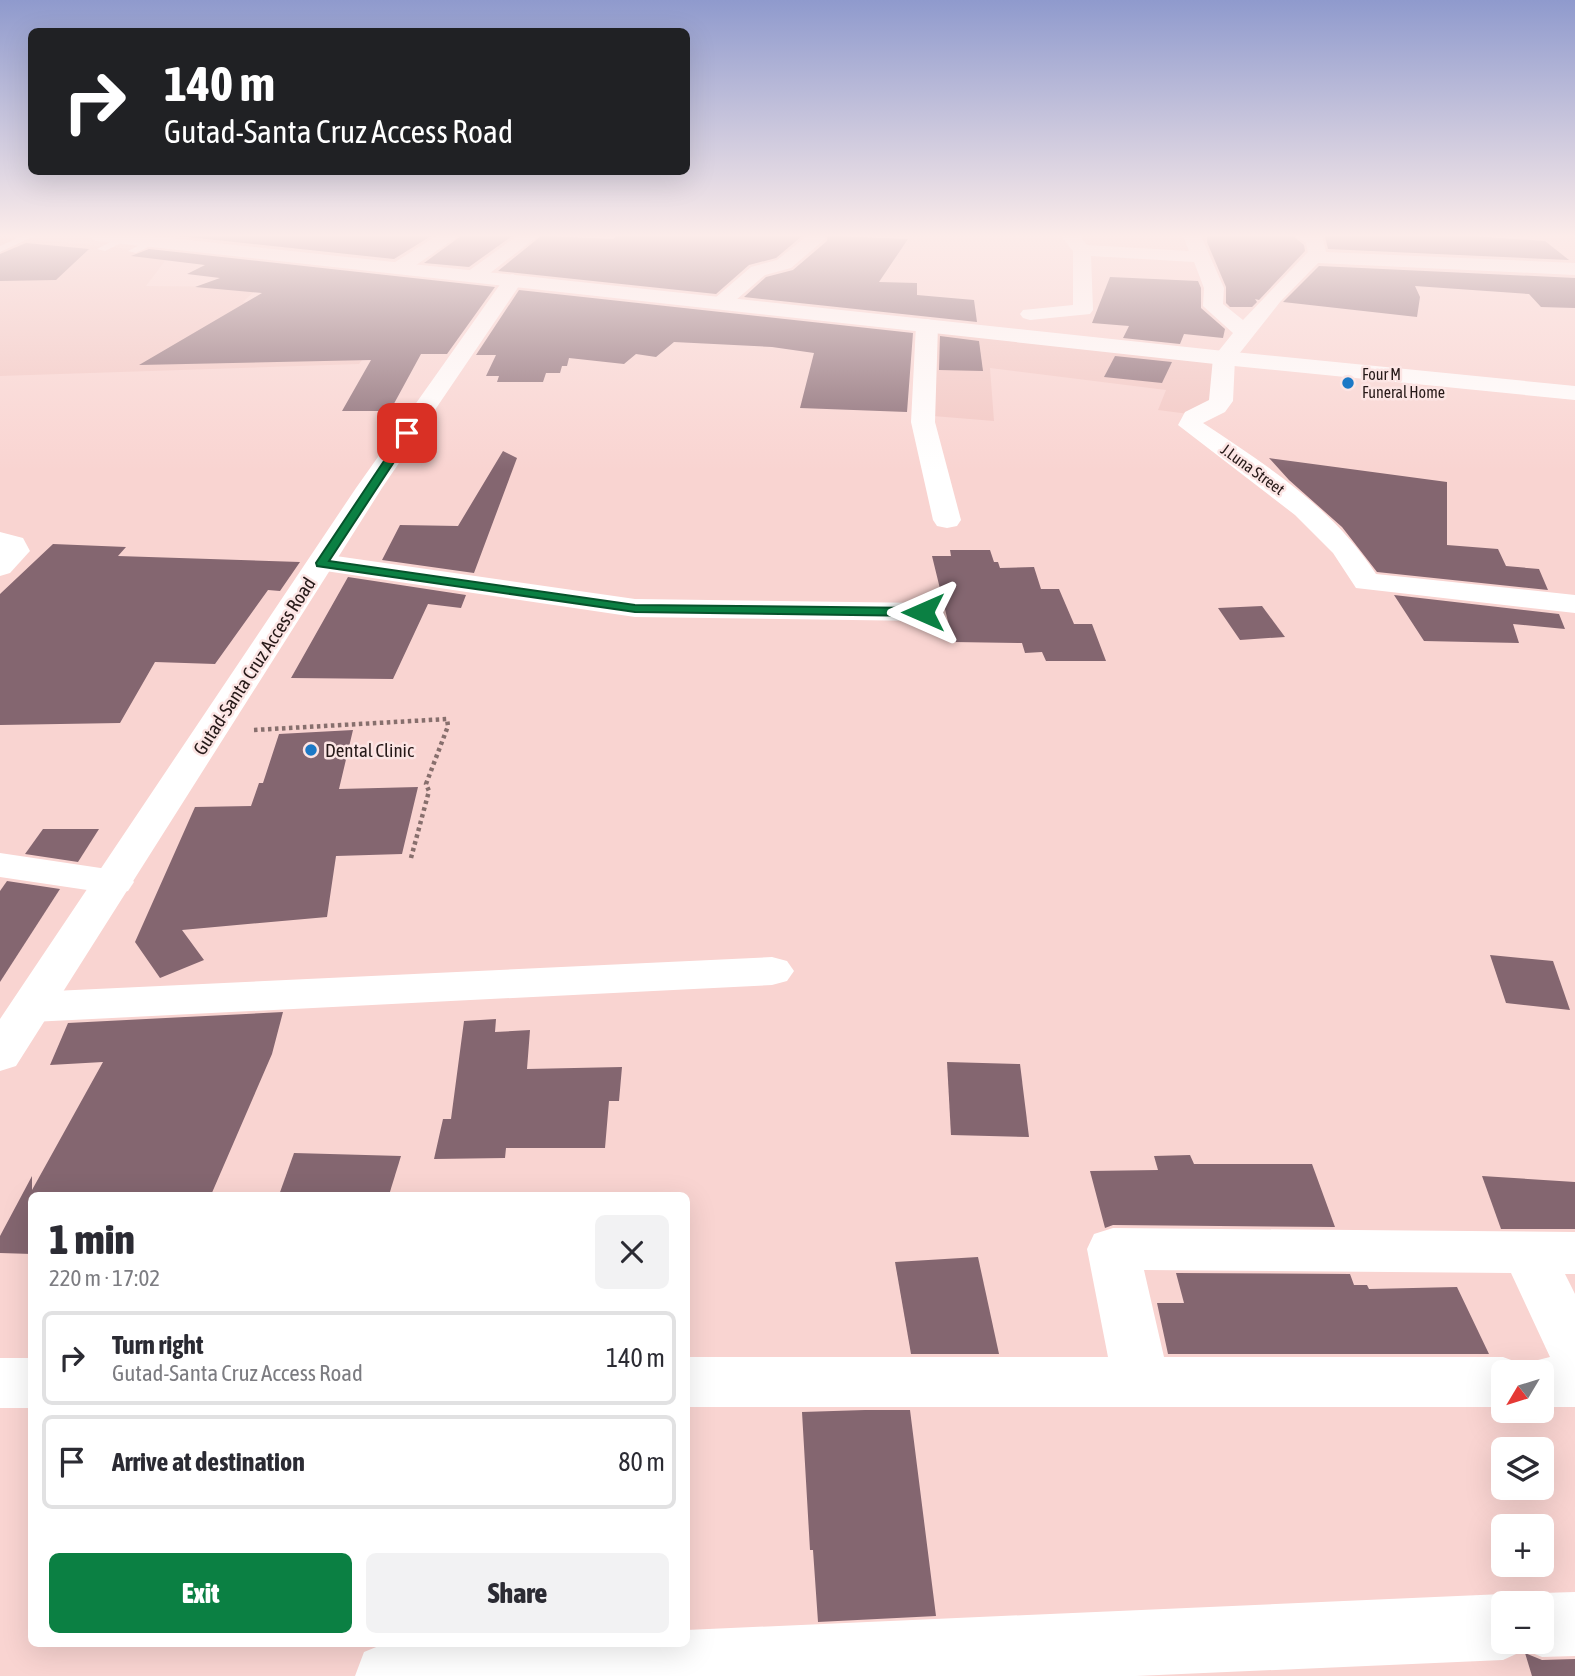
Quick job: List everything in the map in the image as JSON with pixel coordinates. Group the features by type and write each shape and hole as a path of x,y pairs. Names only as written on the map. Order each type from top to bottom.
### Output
{"street":[{"name":"Gutad-Santa Cruz Access Road","path":"0,1055 369,488 490,314"},
{"path":"831,314 1224,358 1575,393"},
{"path":"1008,334 1030,314"},
{"path":"1067,340 1081,314"},
{"path":"1223,314 1242,331"},
{"path":"1224,358 1242,331 1259,314"},
{"path":"927,325 923,422 947,520"},
{"name":"J.Luna Street","path":"1224,358 1221,402 1214,411 1194,416 1190,425 1269,479 1306,509 1341,544 1367,582 1575,604"},
{"path":"0,541 13,544 16,551 0,567"},
{"path":"322,563 635,608 923,612"},
{"path":"0,865 114,882"},
{"path":"32,1007 772,971"},
{"path":"1140,1382 1113,1249 1551,1252 1575,1351"},
{"path":"690,1382 1491,1382"},
{"path":"1554,1382 1575,1382"},
{"path":"0,1383 28,1383"},
{"path":"1554,1625 1575,1624"},
{"path":"388,1676 1491,1628"}],"path":[{"path":"211,732 447,719 447,726 426,784 429,790 411,858"}],"shaded area":[{"path":"0,314 395,314 359,364 0,376"},
{"path":"932,332 1218,363 1217,401 1189,414 1158,410 1166,390 990,368 994,421 933,416"}],"building":[{"path":"226,314 476,314 447,354 421,354 390,411 342,411 371,360 139,365"},
{"path":"503,314 741,314 913,333 907,412 800,408 814,353 772,347 674,342 656,357 636,354 624,364 569,358 567,366 562,366 560,373 546,373 543,382 497,382 499,376 486,376 496,355 476,355"},
{"path":"904,314 976,314 977,322"},
{"path":"1095,314 1208,314 1225,329 1223,338 1184,334 1180,344 1123,338 1129,326 1092,323"},
{"path":"1392,314 1417,314 1417,317"},
{"path":"940,336 979,341 983,371 939,370"},
{"path":"1115,356 1172,362 1162,383 1104,377"},
{"path":"503,451 517,458 474,573 382,560 400,525 458,526"},
{"path":"1269,458 1447,482 1447,545 1498,549 1506,566 1539,569 1548,590 1377,572 1342,527 1289,480"},
{"path":"53,544 126,547 118,556 300,562 280,591 268,590 215,664 155,662 120,723 0,725 0,594"},
{"path":"950,550 990,550 994,562 998,562 1000,568 1034,567 1041,589 1059,589 1074,624 1092,624 1106,661 1046,661 1042,652 1025,653 1022,643 953,642 932,556 951,556"},
{"path":"348,577 466,595 461,608 428,604 393,679 291,678"},
{"path":"1394,595 1559,614 1565,629 1513,624 1519,643 1424,641"},
{"path":"1262,606 1285,637 1240,640 1218,608"},
{"path":"353,730 339,789 418,787 402,854 336,856 327,917 182,930 204,960 160,978 135,942 195,807 251,806 259,783 263,783 279,734"},
{"path":"43,829 99,829 78,862 25,854"},
{"path":"7,881 60,889 0,982 0,891"},
{"path":"1490,955 1553,961 1570,1010 1506,1003"},
{"path":"283,1012 272,1054 212,1192 28,1192 28,1254 0,1253 0,1236 32,1176 32,1190 103,1062 50,1065 68,1023"},
{"path":"496,1019 495,1032 530,1030 527,1069 622,1067 619,1101 609,1101 605,1148 506,1148 505,1158 434,1159 443,1119 451,1119 464,1021"},
{"path":"947,1062 1020,1064 1029,1137 951,1135"},
{"path":"294,1153 401,1156 390,1192 280,1192"},
{"path":"1190,1155 1194,1164 1312,1164 1335,1227 1113,1225 1105,1228 1090,1171 1158,1170 1154,1156"},
{"path":"1482,1176 1575,1182 1575,1229 1501,1229"},
{"path":"978,1257 999,1354 911,1354 895,1262"},
{"path":"1176,1273 1350,1274 1354,1285 1367,1285 1369,1289 1457,1287 1489,1354 1168,1354 1157,1303 1184,1303"},
{"path":"910,1410 936,1616 818,1622 813,1550 810,1550 802,1412"},
{"path":"1525,1654 1542,1660 1575,1659 1575,1676 1532,1676"}],"place":[{"name":"Four M Funeral Home","path":"1348,383"},
{"name":"Dental Clinic","path":"311,750"}],"route":[{"path":"407,433 322,563 635,608 923,612"}]}
